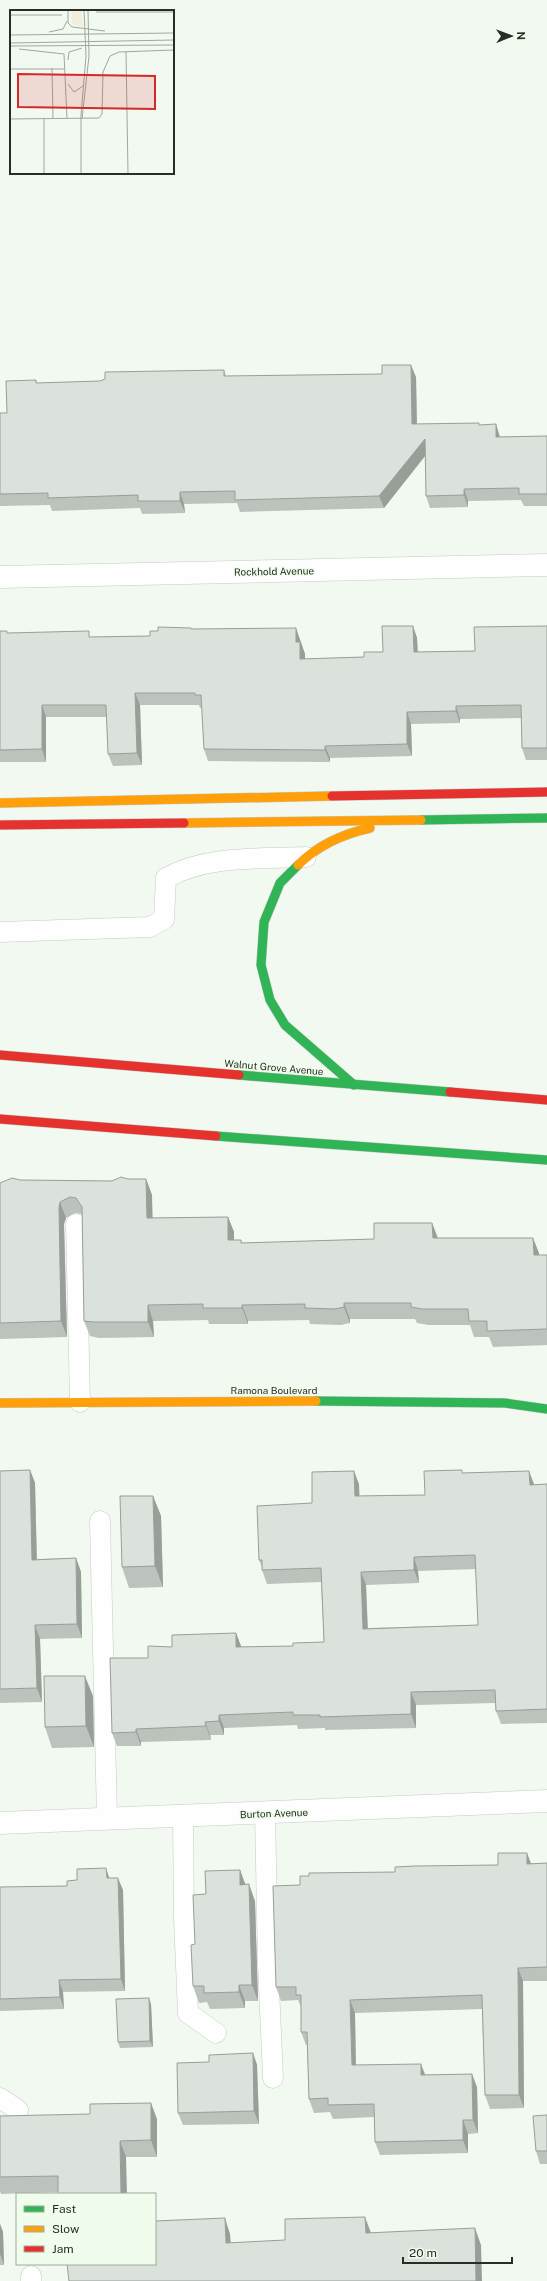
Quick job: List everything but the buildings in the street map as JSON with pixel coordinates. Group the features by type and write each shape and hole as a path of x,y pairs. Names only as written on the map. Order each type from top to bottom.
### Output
{"main road":[{"path":"0,803 547,792"},
{"path":"0,825 547,818"},
{"path":"354,1085 285,1025 270,1000 260,966 264,922 280,883 306,857 344,834 408,820"},
{"name":"Walnut Grove Avenue","path":"0,1055 547,1100"},
{"path":"0,1119 47,1124 547,1160"},
{"name":"Ramona Boulevard","path":"0,1403 402,1401 505,1404 547,1408"}],"street":[{"name":"Rockhold Avenue","path":"0,577 547,565"},
{"name":"Burton Avenue","path":"0,1823 547,1801"}],"lane":[{"path":"0,932 150,928 164,919 166,878 184,868 224,861 306,857"},
{"path":"76,1224 80,1402"},
{"path":"100,1521 107,1819"},
{"path":"265,1813 268,1964 273,2078"},
{"path":"182,1816 188,2013 216,2032"},
{"path":"0,2098 18,2110"}],"traffic: fast":[{"path":"421,820 547,818"},
{"path":"298,865 280,883 264,922 261,965 270,1000 285,1025 354,1085"},
{"path":"239,1075 450,1092"},
{"path":"216,1136 547,1160"},
{"path":"316,1401 505,1403 547,1409"}],"traffic: slow":[{"path":"0,803 332,796"},
{"path":"184,823 421,820"},
{"path":"298,865 322,846 331,841 370,828"},
{"path":"0,1403 316,1401"}],"traffic: jam":[{"path":"332,796 547,792"},
{"path":"0,825 184,823"},
{"path":"0,1055 239,1075"},
{"path":"450,1092 547,1100"},
{"path":"0,1119 216,1136"}]}
